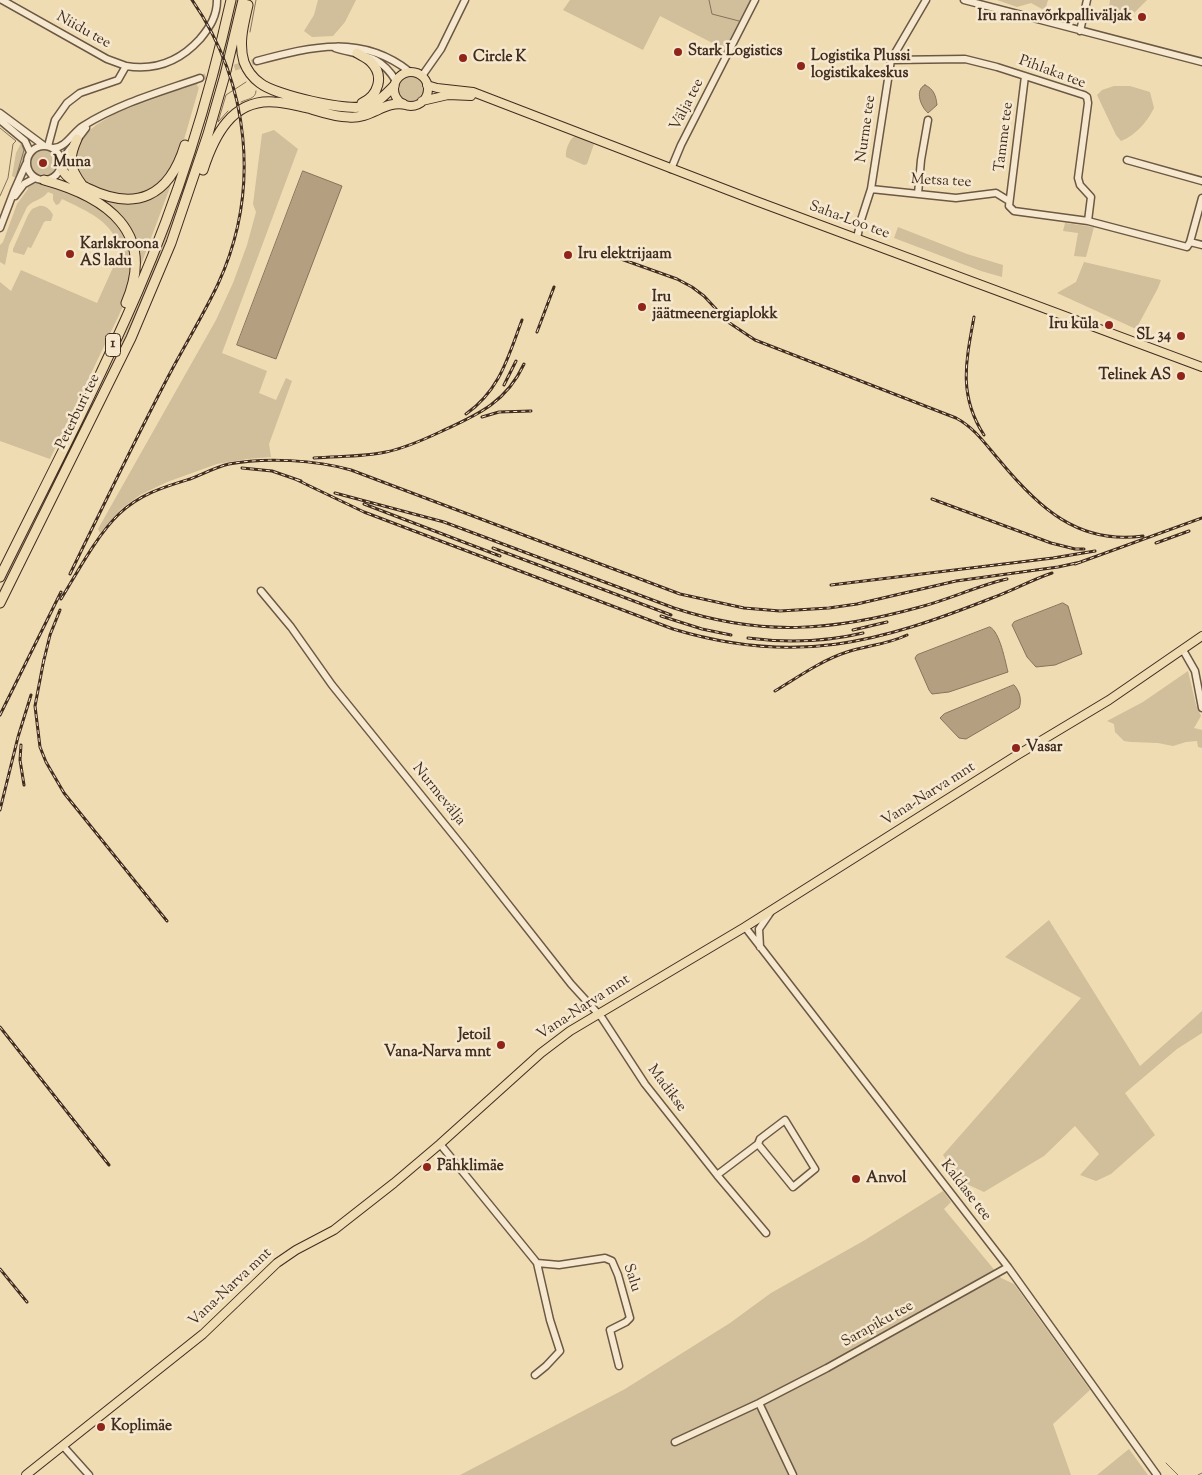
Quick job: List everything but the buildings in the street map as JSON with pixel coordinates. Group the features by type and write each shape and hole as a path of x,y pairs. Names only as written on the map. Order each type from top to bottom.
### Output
{"highway":[{"name":"Peterburi tee","path":"0,577 101,373 138,290 184,168 231,0"},
{"name":"Peterburi tee","path":"0,603 131,338 168,252 225,75 243,0"},
{"path":"249,0 242,33 241,49 244,62 252,76 260,84 271,90 349,108 366,107 372,104 383,98 395,83"},
{"path":"349,108 364,103 370,98 377,90 379,82 378,73 371,62 357,53"},
{"path":"183,209 193,198 208,155 222,128 236,112 244,107 256,103 274,102 349,118 367,115 394,103 403,104"},
{"path":"61,164 67,177 113,199 133,200 151,194 162,186 174,172 183,152 194,116 203,104"},
{"path":"77,139 70,158 72,167 82,185"},
{"path":"39,179 73,190 105,207 122,223 132,242 134,267 130,295 104,355 101,373"}],"main road":[{"path":"410,72 422,76 427,84 427,94 422,101 413,105 403,104 396,96 395,83 402,74 410,72"},
{"name":"Saha-Loo tee","path":"427,84 437,88 473,92 671,169 1202,367"},
{"name":"Saha-Loo tee","path":"422,101 453,95 488,99"},
{"name":"Vana-Narva mnt","path":"26,1475 203,1334 277,1263 296,1250 326,1235 349,1219 440,1144 541,1053 570,1031 745,927 1014,757 1109,700 1202,636"}],"street":[{"name":"Niidu tee","path":"2,0 99,55 126,66"},
{"path":"48,146 55,120 67,103 80,93 118,80 126,66 139,68 160,66 177,59 201,38 212,23 217,0"},
{"path":"422,76 441,49 465,0"},
{"name":"Välja tee","path":"671,169 681,145 755,0"},
{"name":"Nurme tee","path":"857,238 872,189 891,60 926,0"},
{"path":"964,0 1202,62"},
{"path":"1080,30 1087,0"},
{"path":"257,61 278,55 344,45 371,50 394,61 410,72"},
{"path":"332,47 374,58 389,70 395,83"},
{"name":"Pihlaka tee","path":"891,60 965,59 1025,76 1087,97 1088,103 1078,178 1080,185 1091,196 1088,221"},
{"name":"Tamme tee","path":"1009,201 1025,76"},
{"path":"0,228 30,152 34,148 62,146 82,127 114,108 200,78"},
{"path":"0,113 57,151 61,164"},
{"path":"0,120 25,141 30,152"},
{"path":"918,194 928,120"},
{"path":"10,203 24,184 39,179 48,180 56,175 77,139 92,122"},
{"path":"1128,160 1202,181"},
{"path":"26,164 28,170 39,179"},
{"name":"Metsa tee","path":"872,189 956,198 996,193 1009,201 1009,206 1014,211 1088,221 1187,247 1190,242 1202,245"},
{"path":"1190,242 1202,198"},
{"name":"Nurmevälja","path":"260,591 291,627 334,687 571,984 598,1014"},
{"path":"1183,650 1192,662 1195,671 1202,708"},
{"path":"760,948 759,929 773,909"},
{"name":"Kaldase tee","path":"745,927 1008,1267 1157,1475"},
{"name":"Madikse","path":"598,1014 646,1084 717,1176 766,1233"},
{"path":"717,1176 785,1120 815,1169 793,1187 758,1144"},
{"path":"440,1144 536,1263 560,1351 535,1375"},
{"name":"Salu","path":"536,1263 559,1266 605,1258 612,1261 618,1275 630,1318 610,1330 620,1366"},
{"name":"Sarapiku tee","path":"675,1442 759,1403 1008,1267"},
{"path":"759,1403 793,1475"},
{"path":"63,1446 88,1475"}],"shaded area":[{"path":"235,0 238,0 201,135 156,267 102,392 0,595 0,589 109,371 166,236 195,149"},
{"path":"318,0 356,0 345,22 333,36 312,37 304,31 314,15"},
{"path":"570,0 751,0 726,50 660,16 643,50 563,10"},
{"path":"997,0 1048,0 1046,7 1042,9 1031,3 1017,7"},
{"path":"1110,0 1147,0 1129,18 1109,7"},
{"path":"411,75 421,79 425,89 421,99 411,103 401,99 397,89 401,79"},
{"path":"197,83 198,88 200,84 181,150 163,181 147,192 118,197 84,182 73,163 73,157 82,137 96,125 116,113"},
{"path":"925,85 934,93 937,105 928,113 921,103 919,94"},
{"path":"1114,86 1130,86 1150,92 1154,108 1148,118 1132,135 1121,141 1116,135 1097,95 1102,90"},
{"path":"274,130 298,149 222,353 267,371 259,393 276,400 286,378 292,381 269,444 271,457 217,464 167,482 140,495 121,509 100,533 98,529 216,320 233,283 247,245 256,212 253,204 262,134"},
{"path":"575,136 594,144 587,164 584,165 566,157 568,145"},
{"path":"22,141 25,151 24,165 18,179 12,176 16,153"},
{"path":"44,149 54,153 58,163 54,173 44,177 34,173 30,163 34,153"},
{"path":"303,171 342,186 276,359 237,345"},
{"path":"175,174 136,278 134,246 129,226 108,204 72,184 101,198 125,204 132,203 141,198"},
{"path":"37,182 52,185 82,197 111,215 130,246 132,269 124,304 50,459 0,441 0,282 11,291 21,270 97,303 120,252 117,242 106,225 90,213 62,199 56,205 53,200 53,194 48,192 27,207 9,245 5,265 0,262 0,245 3,242 17,204 28,189 26,185"},
{"path":"39,206 45,207 50,211 53,215 51,221 44,222 31,248 28,247 24,255 13,252 28,215 32,209"},
{"path":"1065,223 1094,227 1086,257 1074,256 1078,233 1063,231"},
{"path":"898,227 967,254 1003,265 1002,277 894,238"},
{"path":"1084,262 1161,280 1136,329 1057,293 1076,282"},
{"path":"1063,603 1068,606 1082,654 1055,665 1036,667 1027,657 1012,625 1014,622"},
{"path":"990,627 997,635 1008,672 949,692 932,694 915,658 917,655"},
{"path":"1188,671 1196,705 1201,716 1194,728 1202,730 1202,748 1198,747 1197,741 1173,746 1124,741 1115,732 1114,724 1107,721 1143,702"},
{"path":"1014,685 1020,696 1019,708 966,739 959,738 940,718 944,714"},
{"path":"1049,920 1140,1066 1202,1011 1202,1033 1177,1049 1125,1093 1155,1135 1111,1174 1096,1181 1080,1175 1099,1154 1075,1126 1044,1156 984,1192 960,1181 943,1155 1081,998 1005,957"},
{"path":"943,1191 951,1202 944,1209 1001,1278 1014,1284 1090,1390 1053,1424 1071,1475 460,1475 625,1389 730,1323 771,1293 865,1240"},
{"path":"1129,1449 1148,1475 1097,1475"}],"waterway":[{"path":"250,32 256,0"},
{"path":"709,0 712,14 739,21"},
{"path":"228,111 218,122 226,95 246,82"},
{"path":"241,102 253,97 256,91"},
{"path":"0,128 16,141 13,144 8,178 0,196"},
{"path":"17,174 24,150 22,145"},
{"path":"1166,1463 1178,1475"},
{"path":"1198,1475 1202,1473"}],"tunnel":[{"path":"200,78 257,61"}],"railway":[{"path":"70,574 155,401 218,284 232,249 240,212 244,175 243,139 237,102 227,67 212,33 192,0"},
{"path":"621,259 677,279 692,287 704,296 728,322 755,340 963,422 975,432 1029,493 1061,519 1099,535 1120,537 1143,536"},
{"path":"537,332 554,287"},
{"path":"974,317 967,363 967,392 970,406 984,435"},
{"path":"466,414 478,405 502,372 522,320"},
{"path":"504,385 516,361"},
{"path":"314,458 377,454 427,438 466,420 489,406 508,389 524,364"},
{"path":"482,417 499,412 531,411"},
{"path":"61,599 103,532 119,514 135,501 153,492 229,464 274,460 307,462 351,470 680,594 744,608 780,611 829,608 857,604 956,581 1081,562"},
{"path":"242,468 272,471 301,481"},
{"path":"295,479 364,512 673,629 717,640 758,646 797,647 836,644 873,637 951,614 1052,573"},
{"path":"335,493 444,522 674,608 706,617 768,627 827,626 888,615 920,607 1007,579"},
{"path":"932,499 1051,543 1075,549 1084,549"},
{"path":"364,504 500,556"},
{"path":"1075,564 1202,518"},
{"path":"1156,543 1189,531"},
{"path":"493,548 671,615"},
{"path":"831,585 1053,558 1095,551"},
{"path":"0,715 61,592"},
{"path":"43,664 50,635 60,610"},
{"path":"661,616 702,629 731,635"},
{"path":"853,630 887,622"},
{"path":"748,638 805,641 863,633"},
{"path":"775,691 810,669 838,655 892,641 907,635"},
{"path":"44,659 35,706 40,747 46,762 64,793 167,921"},
{"path":"0,810 18,737 31,695"},
{"path":"21,745 20,760 24,785"},
{"path":"0,1027 109,1165"},
{"path":"0,1269 27,1302"}],"place":[{"name":"Iru rannavõrkpalliväljak","path":"1142,17"},
{"name":"Stark Logistics","path":"678,52"},
{"name":"Circle K","path":"463,58"},
{"name":"Logistika Plussi logistikakeskus","path":"801,66"},
{"name":"Muna","path":"43,163"},
{"name":"Karlskroona AS ladu","path":"70,254"},
{"name":"Iru elektrijaam","path":"568,255"},
{"name":"Iru jäätmeenergiaplokk","path":"642,307"},
{"name":"Iru küla","path":"1109,325"},
{"name":"SL 34","path":"1181,336"},
{"name":"Telinek AS","path":"1181,376"},
{"name":"Vasar","path":"1016,748"},
{"name":"Jetoil Vana-Narva mnt","path":"501,1045"},
{"name":"Pähklimäe","path":"427,1167"},
{"name":"Anvol","path":"856,1179"},
{"name":"Koplimäe","path":"101,1427"}]}
